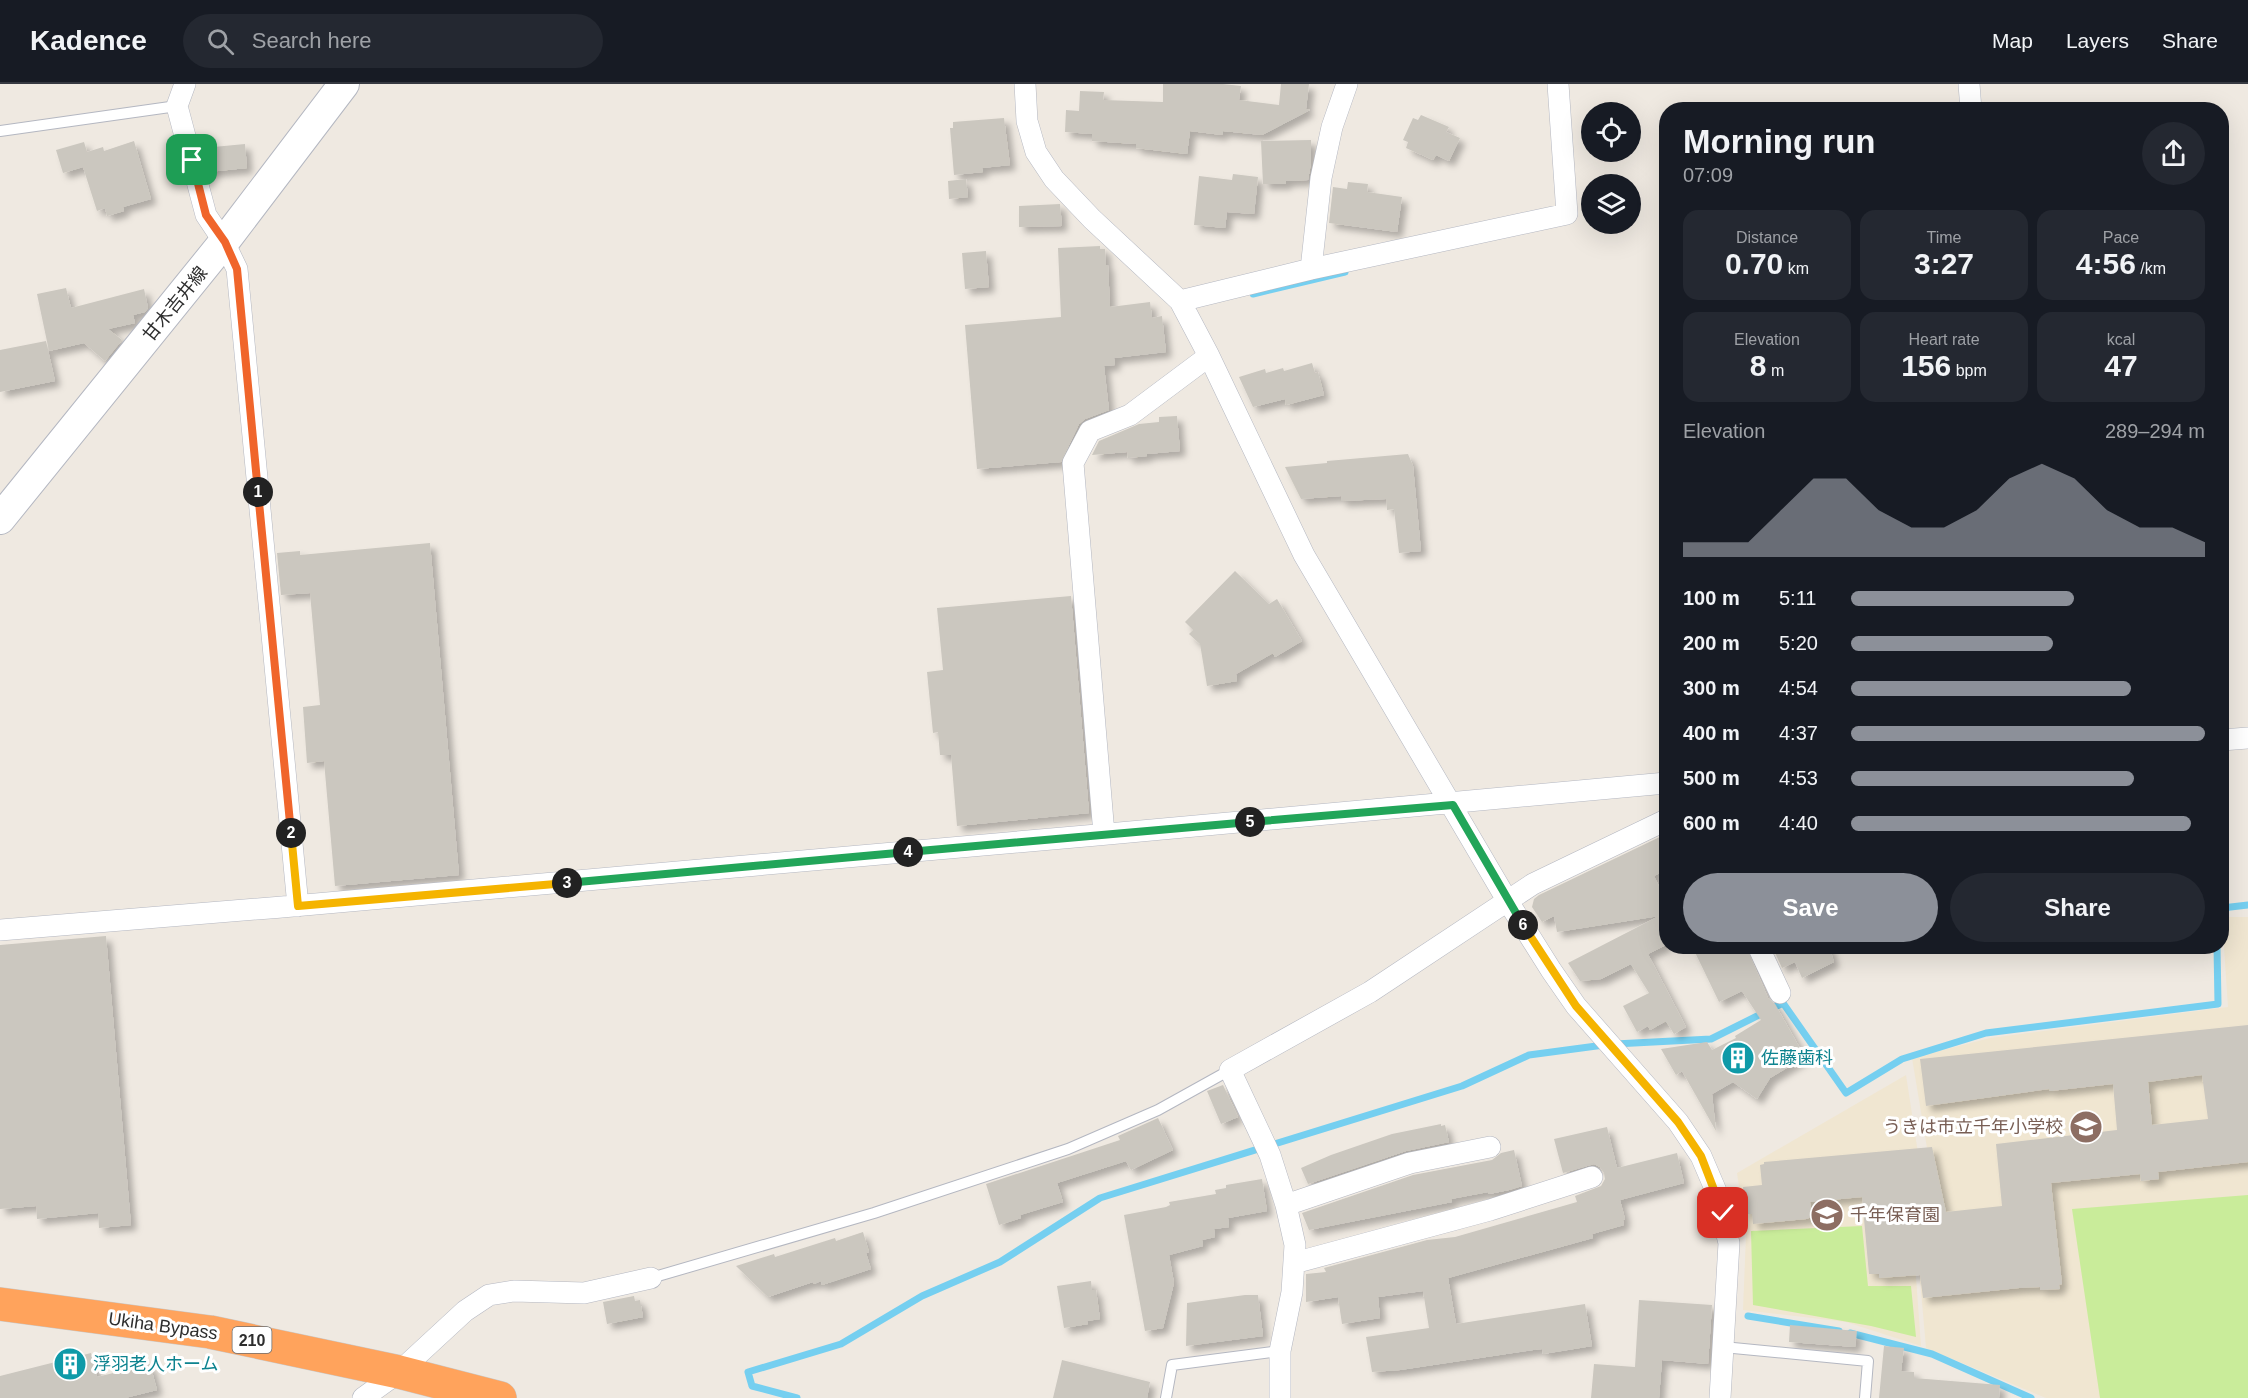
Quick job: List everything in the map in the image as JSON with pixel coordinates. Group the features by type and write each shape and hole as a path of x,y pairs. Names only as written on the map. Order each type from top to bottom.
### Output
{"highway":[{"name":"Ukiha Bypass","path":"0,1304 210,1332 399,1372 500,1398"}],"main road":[{"name":"甘木吉井線","path":"0,519 225,242 344,84"}],"street":[{"path":"185,84 177,106 206,215 225,242 237,269 298,906"},
{"path":"1025,84 1028,121 1036,152 1054,179 1092,219 1180,301 1209,356 1304,555 1507,900 1576,1006 1678,1122 1701,1156 1716,1191 1729,1243 1720,1398"},
{"path":"1311,269 1321,178 1332,127 1347,84"},
{"path":"1180,301 1311,269 1567,214 1558,84"},
{"path":"1969,84 1970,102"},
{"path":"1104,834 1073,463 1090,431 1130,415 1209,356"},
{"path":"2229,739 2248,738"},
{"path":"0,930 1453,805 1659,784"},
{"path":"1280,1398 1280,1351 1292,1292 1295,1245 1286,1205 1267,1148 1230,1070 1370,992 1533,884 1659,823"},
{"path":"1762,954 1780,993"},
{"path":"1286,1205 1410,1162 1490,1147"},
{"path":"1294,1263 1490,1210 1592,1177"},
{"path":"363,1398 399,1372 465,1311 489,1295 514,1291 584,1293 651,1278"}],"lane":[{"path":"0,130 177,106"},
{"path":"651,1278 874,1213 1068,1149 1158,1110 1230,1070"},
{"path":"1723,1347 1868,1361 1865,1398"},
{"path":"1166,1398 1172,1365 1280,1351"}],"shaded area":[{"name":"うきは市立千年小学校","path":"2229,917 2248,917 2248,1398 2046,1398 1926,1348 1913,1198 1935,1196 1912,1058 1990,1038 2228,1007 2224,954 2229,954"},
{"name":"千年保育園","path":"1906,1075 1924,1192 1910,1195 1921,1346 1846,1322 1743,1310 1746,1235 1737,1173"}],"green space":[{"path":"2248,1195 2248,1398 2100,1398 2072,1209"},
{"path":"1862,1226 1868,1286 1911,1286 1916,1337 1871,1326 1753,1305 1751,1231"}],"building":[{"path":"1163,84 1241,86 1239,100 1279,105 1281,84 1309,84 1306,109 1310,110 1262,135 1223,131 1222,135 1190,131 1187,154 1136,148 1136,144 1092,141 1092,134 1065,132 1066,110 1079,111 1080,91 1104,92 1103,100 1163,102"},
{"path":"1421,115 1449,127 1446,132 1460,138 1449,161 1436,155 1433,160 1406,148 1408,142 1403,140 1413,118 1418,120"},
{"path":"1004,118 1010,165 982,168 983,172 954,175 950,128 953,128 953,122"},
{"path":"1311,140 1308,180 1286,181 1286,184 1263,184 1261,141"},
{"path":"134,141 151,199 123,207 124,211 107,216 105,208 97,211 83,167 63,173 56,150 84,142 87,152 103,147 104,151"},
{"path":"245,144 247,168 208,172 203,148"},
{"path":"1233,174 1258,177 1254,214 1227,212 1225,228 1194,225 1199,176 1232,180"},
{"path":"966,179 968,197 949,199 948,181"},
{"path":"1348,182 1368,184 1367,192 1402,197 1397,232 1329,223 1333,187 1347,189"},
{"path":"1060,204 1062,226 1019,227 1019,206"},
{"path":"1100,246 1100,249 1105,249 1106,265 1108,265 1110,307 1150,302 1152,318 1162,316 1166,352 1114,358 1115,365 1104,366 1109,410 1085,419 1079,424 1061,462 977,469 965,325 1061,317 1058,248"},
{"path":"986,251 989,287 965,289 962,253"},
{"path":"66,288 71,308 144,289 148,308 145,312 133,315 135,323 108,329 122,340 105,361 84,343 49,351 37,294"},
{"path":"46,341 55,381 0,392 0,350"},
{"path":"1312,363 1315,373 1318,372 1324,395 1286,405 1285,399 1253,407 1239,377 1265,369 1266,373 1283,368 1284,371"},
{"path":"1177,416 1180,451 1128,458 1127,452 1092,455 1099,441 1139,424 1159,422 1159,417"},
{"path":"1408,454 1413,466 1421,551 1399,553 1394,509 1387,510 1386,499 1341,501 1341,496 1301,499 1285,467 1327,463 1327,461"},
{"path":"430,543 459,875 335,886 324,761 307,763 303,707 320,705 310,593 281,595 277,553 300,551 300,555"},
{"path":"1235,571 1269,604 1277,599 1302,641 1275,657 1273,653 1236,674 1237,681 1207,686 1200,644 1189,634 1193,630 1185,622"},
{"path":"1071,596 1089,813 957,826 951,755 940,755 938,732 933,733 927,672 943,670 937,608"},
{"path":"1659,837 1659,874 1654,876 1659,886 1659,916 1557,932 1554,916 1542,922 1532,907 1534,899"},
{"path":"1659,916 1659,948 1648,954 1686,1027 1674,1034 1666,1021 1650,1030 1648,1026 1637,1032 1623,1006 1649,993 1631,964 1601,979 1580,981 1568,963"},
{"path":"106,936 131,1225 99,1228 98,1213 37,1219 36,1206 0,1209 0,945"},
{"name":"佐藤歯科","path":"1696,954 1749,954 1768,998 1775,1004 1805,1057 1770,1078 1757,1099 1733,1082 1712,1094 1716,1131 1682,1071 1676,1075 1661,1049 1707,1042 1712,1050 1736,1038 1735,1036 1761,1020 1742,991 1719,1002"},
{"path":"1776,954 1832,954 1834,962 1802,978 1795,962 1782,968"},
{"path":"2248,1025 2248,1162 2158,1172 2159,1179 2141,1181 2140,1174 2051,1183 2062,1284 2059,1285 2060,1289 2019,1288 1923,1298 1920,1275 1879,1278 1879,1274 1869,1274 1862,1197 1810,1202 1812,1217 1806,1219 1753,1224 1752,1214 1746,1214 1743,1187 1762,1185 1760,1165 1764,1162 1932,1147 1946,1212 2002,1206 1996,1144 2117,1130 2113,1084 2050,1091 2049,1089 1926,1106 1920,1059","holes":["2202,1075 2208,1119 2152,1125 2148,1082"]},
{"path":"1223,1085 1238,1117 1221,1124 1207,1091"},
{"path":"1158,1118 1173,1150 1131,1170 1126,1161 1057,1183 1063,1202 1020,1215 1021,1218 999,1225 986,1184 1120,1140 1118,1136"},
{"path":"1441,1124 1441,1126 1445,1125 1449,1142 1406,1151 1308,1184 1301,1168 1392,1134"},
{"path":"1607,1127 1617,1168 1677,1153 1684,1183 1620,1200 1625,1219 1623,1220 1624,1225 1592,1234 1593,1238 1448,1278 1456,1324 1585,1304 1592,1346 1543,1354 1542,1349 1533,1350 1400,1370 1372,1372 1366,1337 1429,1328 1423,1291 1378,1297 1380,1318 1342,1324 1338,1297 1306,1302 1306,1274 1326,1272 1324,1268 1427,1240 1455,1237 1577,1202 1575,1196 1601,1186 1605,1179 1604,1173 1594,1164 1563,1173 1554,1139"},
{"path":"1514,1150 1522,1186 1509,1190 1451,1199 1452,1202 1309,1230 1302,1213 1413,1175 1492,1160 1501,1153"},
{"path":"1262,1179 1267,1211 1228,1218 1229,1227 1214,1229 1215,1237 1202,1240 1203,1246 1169,1255 1174,1283 1163,1328 1145,1331 1124,1215 1166,1207 1170,1205 1169,1202 1216,1194 1215,1190 1226,1188 1226,1185"},
{"path":"863,1232 871,1269 822,1285 821,1281 814,1284 813,1282 768,1297 736,1266 774,1254 775,1257 835,1238 836,1241"},
{"path":"1091,1281 1092,1290 1096,1290 1100,1319 1087,1321 1088,1324 1064,1328 1057,1286"},
{"path":"1258,1295 1263,1336 1186,1346 1187,1303"},
{"path":"634,1296 635,1301 640,1300 643,1317 607,1324 603,1302"},
{"path":"1639,1300 1712,1305 1708,1364 1662,1360 1659,1398 1591,1398 1594,1364 1635,1367"},
{"path":"1790,1325 1857,1331 1855,1347 1789,1342"},
{"path":"1884,1346 1904,1348 1901,1371 1914,1372 1914,1378 2000,1385 1999,1398 1879,1398"},
{"name":"浮羽老人ホーム","path":"91,1353 97,1377 150,1364 157,1390 125,1398 0,1398 0,1376"},
{"path":"1062,1360 1150,1382 1147,1398 1053,1398"}],"waterway":[{"path":"1253,294 1345,272"},
{"path":"2229,907 2248,905"},
{"path":"1615,1044 1711,1039 1783,1003 1846,1093 1902,1059 1986,1033 2218,1004 2217,954"},
{"path":"797,1398 752,1386 748,1372 841,1344 922,1296 1000,1262 1100,1198 1462,1086 1529,1055 1604,1045"},
{"path":"1748,1316 1839,1331"},
{"path":"1850,1333 1932,1354 2031,1398"}],"place":[{"name":"佐藤歯科","path":"1738,1058"},
{"name":"うきは市立千年小学校","path":"2086,1127"},
{"name":"千年保育園","path":"1827,1215"},
{"name":"浮羽老人ホーム","path":"70,1364"}],"route":[{"path":"192,160 206,215 225,242 237,269 298,906 1453,805 1507,900 1576,1006 1678,1122 1701,1156 1723,1213"}]}
